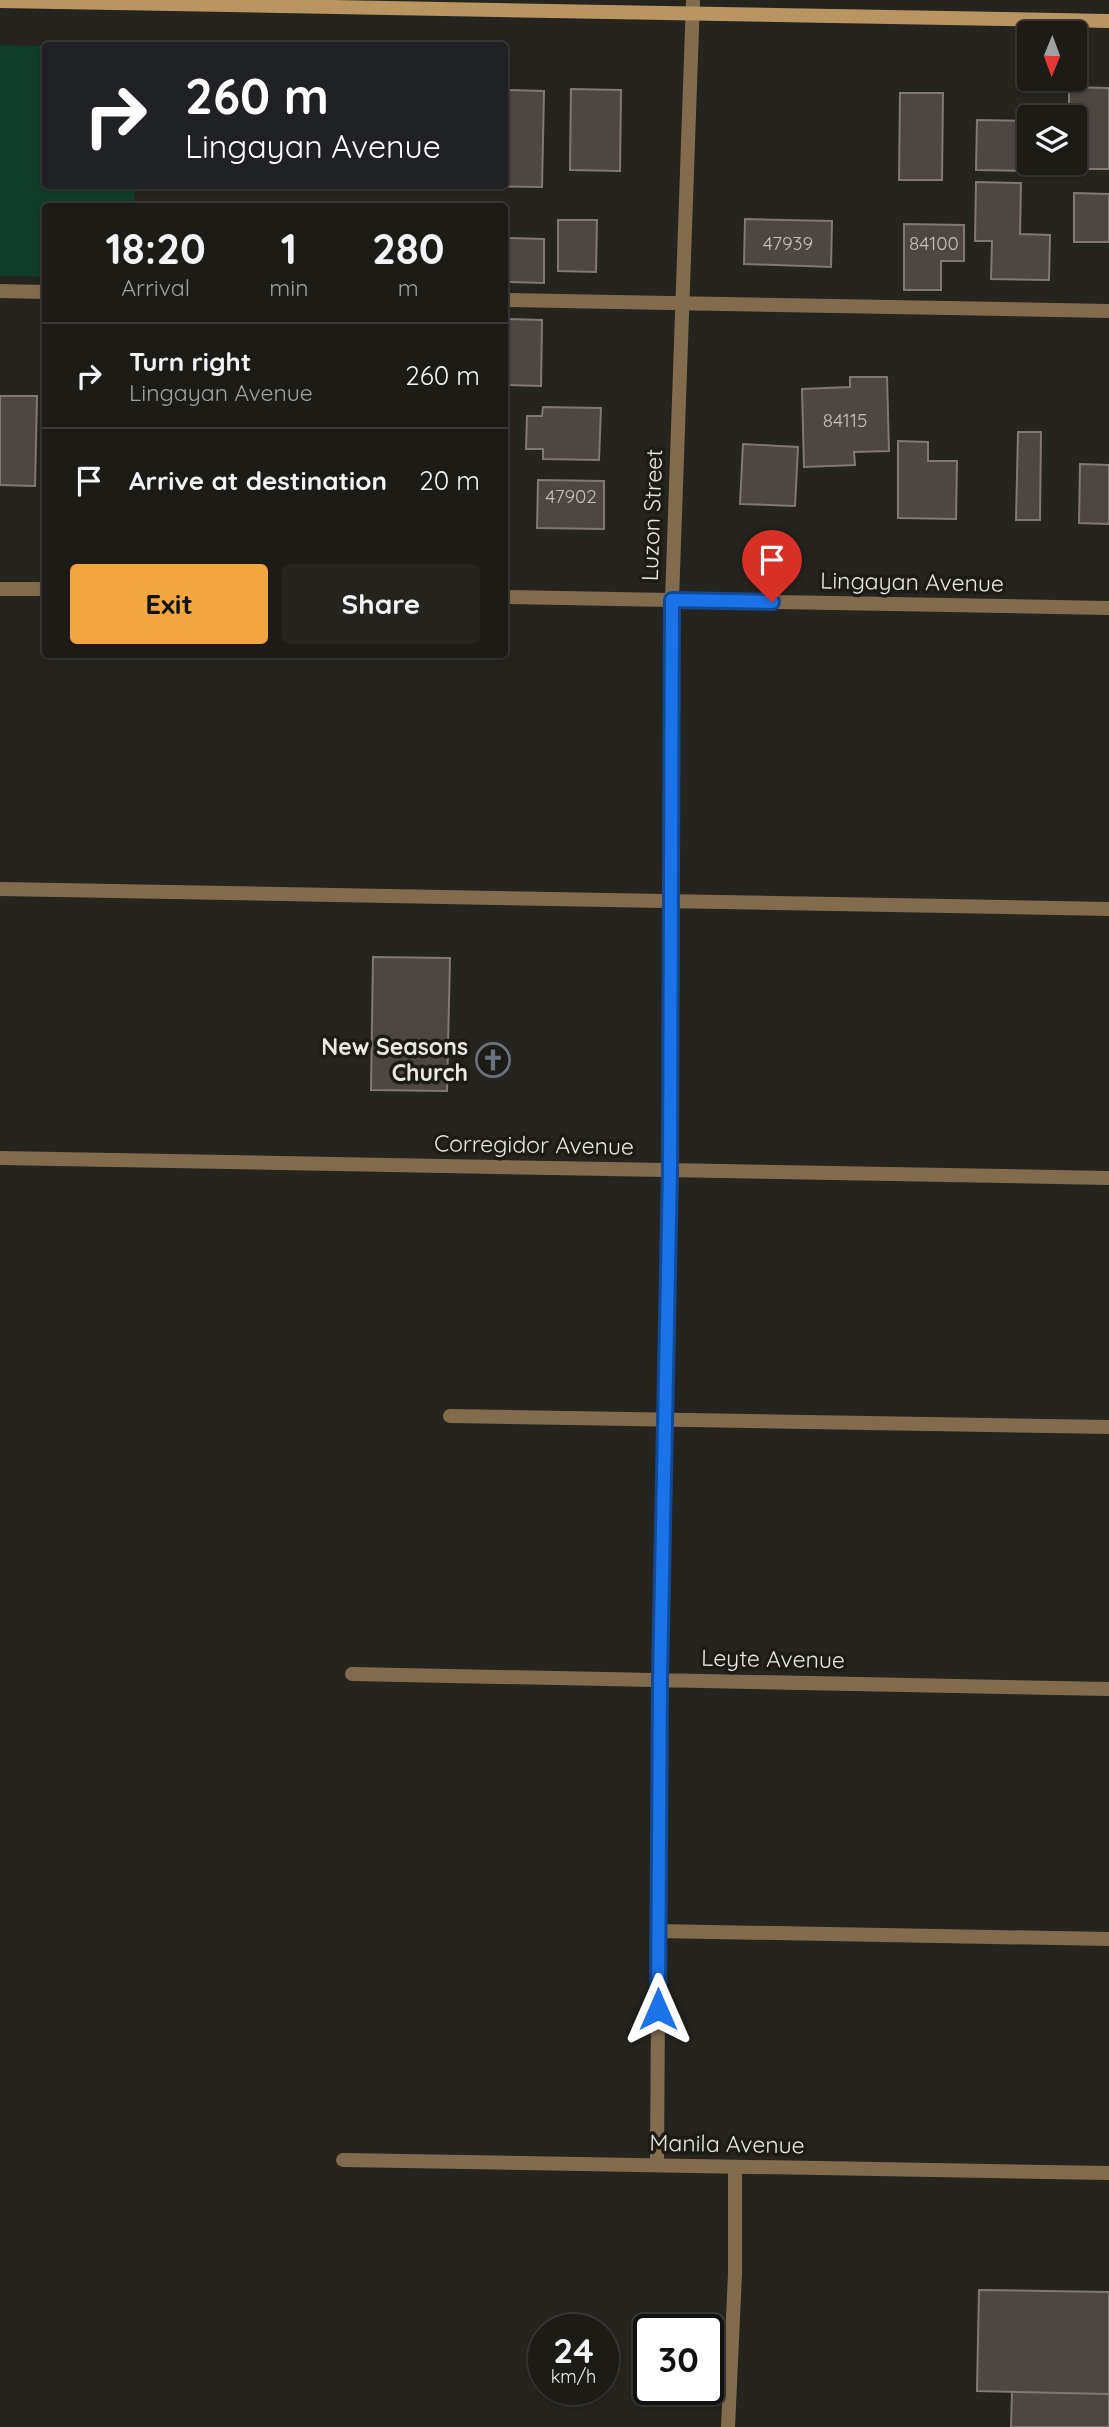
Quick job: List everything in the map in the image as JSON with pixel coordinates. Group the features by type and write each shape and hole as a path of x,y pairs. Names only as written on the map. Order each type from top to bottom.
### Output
{"main road":[{"path":"0,1 692,6 1109,21"}],"street":[{"name":"Luzon Street","path":"657,2165 660,1679 670,1170 672,600 692,6"},
{"path":"0,291 42,292"},
{"path":"508,300 1109,311"},
{"path":"0,589 42,589"},
{"name":"Lingayan Avenue","path":"508,597 1109,608"},
{"path":"0,889 1109,909"},
{"name":"Corregidor Avenue","path":"0,1158 1109,1178"},
{"path":"450,1416 1109,1427"},
{"name":"Leyte Avenue","path":"352,1674 1109,1689"},
{"path":"658,1931 1109,1939"},
{"name":"Manila Avenue","path":"343,2160 1109,2173"},
{"path":"728,2427 735,2274 735,2167"}],"green space":[{"path":"0,45 42,46 42,189 134,189 134,203 42,203 42,277 0,276"}],"building":[{"path":"1087,87 1109,88 1109,169 1087,169 1087,105 1069,105 1069,91 1087,91"},
{"path":"571,89 621,90 620,171 570,170"},
{"path":"508,90 544,91 542,187 508,186"},
{"path":"900,93 943,93 942,180 899,180"},
{"path":"977,120 1017,121 1017,171 976,170"},
{"path":"976,182 1021,183 1020,234 1050,235 1049,280 991,279 992,241 975,241"},
{"path":"1074,193 1109,194 1109,242 1074,242"},
{"path":"745,219 832,221 831,267 744,264"},
{"path":"558,220 597,220 596,272 558,271"},
{"path":"904,224 964,225 964,261 941,261 941,290 904,290"},
{"path":"508,238 544,239 544,283 508,282"},
{"path":"508,319 542,320 541,386 508,385"},
{"path":"850,377 887,377 889,451 854,452 855,465 804,467 802,389 850,387"},
{"path":"0,396 37,396 35,486 0,485"},
{"path":"543,407 601,408 599,460 543,459 543,449 526,449 527,416 542,416"},
{"path":"1018,432 1041,432 1040,520 1016,520"},
{"path":"898,441 928,442 928,461 957,461 956,519 898,518"},
{"path":"743,444 798,447 795,506 740,504"},
{"path":"1080,464 1109,465 1109,524 1079,523"},
{"path":"538,480 604,481 604,529 537,528"},
{"path":"373,957 450,958 447,1091 371,1090"},
{"path":"979,2290 1109,2292 1109,2394 977,2391"},
{"path":"1012,2392 1109,2394 1109,2427 1011,2427"}],"place":[{"name":"New Seasons Church","path":"493,1060"}],"route":[{"path":"658,2009 660,1679 670,1170 672,600 772,602"}]}
